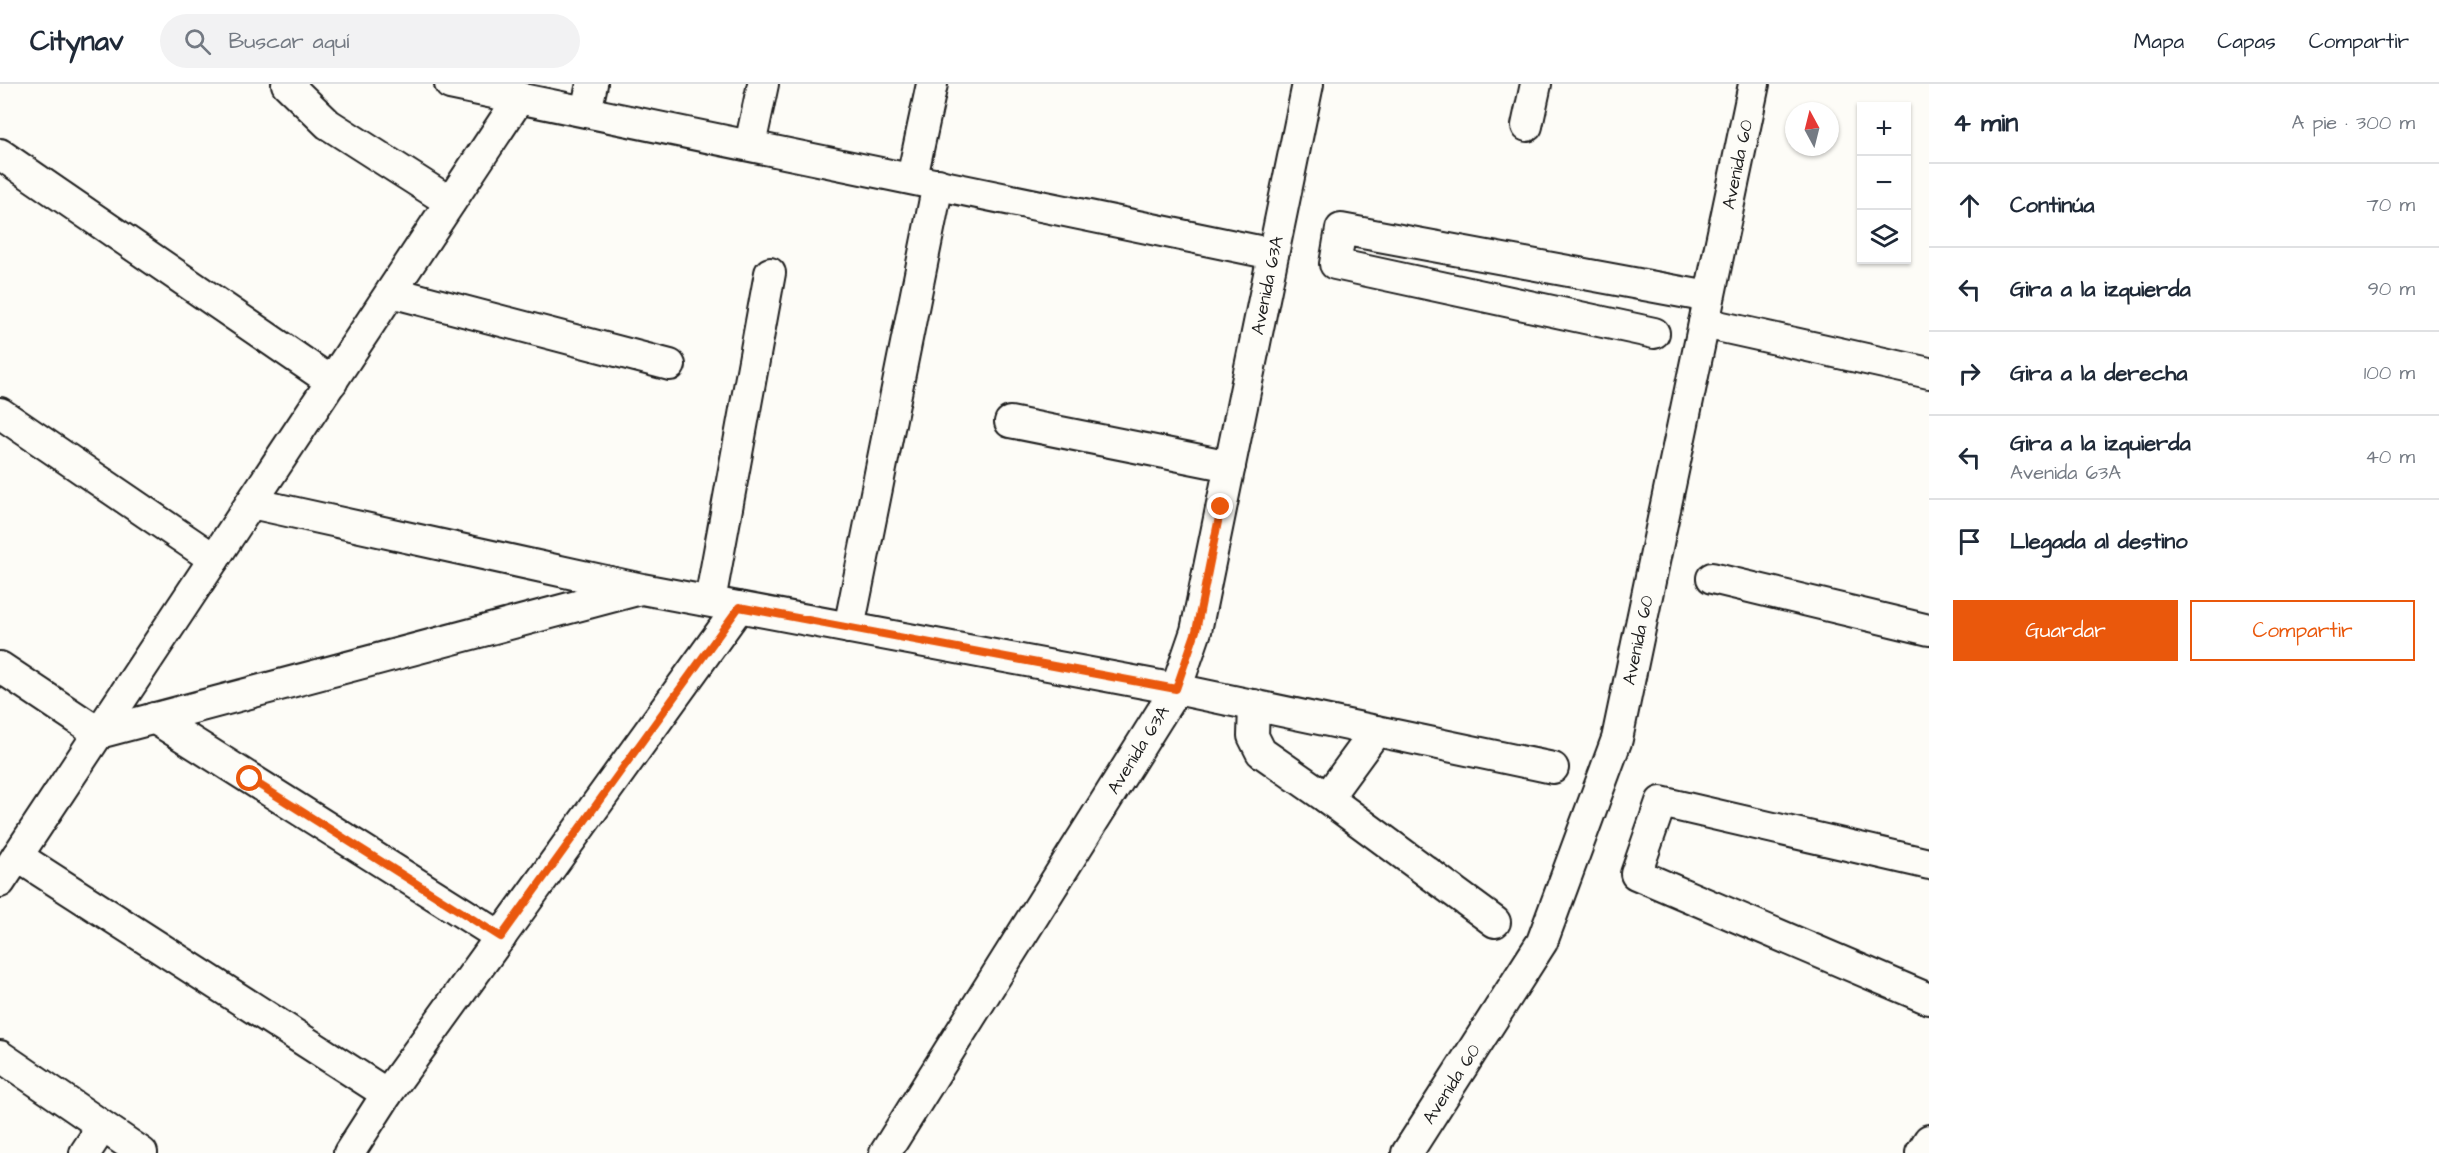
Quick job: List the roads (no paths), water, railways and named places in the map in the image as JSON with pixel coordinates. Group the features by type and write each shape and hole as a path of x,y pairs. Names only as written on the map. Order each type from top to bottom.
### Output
{"street":[{"path":"287,84 328,124 450,202"},
{"path":"450,84 520,97 589,98 750,145 1273,254"},
{"path":"750,145 763,84"},
{"path":"849,628 925,181 932,84"},
{"name":"Avenida 63A","path":"885,1153 1176,689 1196,631 1308,84"},
{"path":"1527,126 1536,84"},
{"name":"Avenida 60","path":"1407,1153 1542,942 1617,739 1754,84"},
{"path":"0,882 520,97"},
{"path":"0,154 332,382"},
{"path":"1654,333 1335,264 1341,229 1706,310 1929,373"},
{"path":"710,601 770,273"},
{"path":"391,292 670,365"},
{"path":"0,413 214,559"},
{"path":"1010,422 1230,466"},
{"path":"251,503 642,589 1176,689 1553,768"},
{"path":"1712,578 1929,630"},
{"path":"0,667 99,733 642,589"},
{"path":"361,1149 387,1094 739,607"},
{"path":"1254,705 1253,736 1261,752 1495,922"},
{"path":"154,718 501,937"},
{"path":"1327,798 1376,730"},
{"path":"1929,864 1660,802 1636,874 1929,999"},
{"path":"17,856 387,1094"},
{"path":"0,1056 142,1153"},
{"path":"85,1153 102,1127"},
{"path":"1921,1153 1929,1140"}]}
